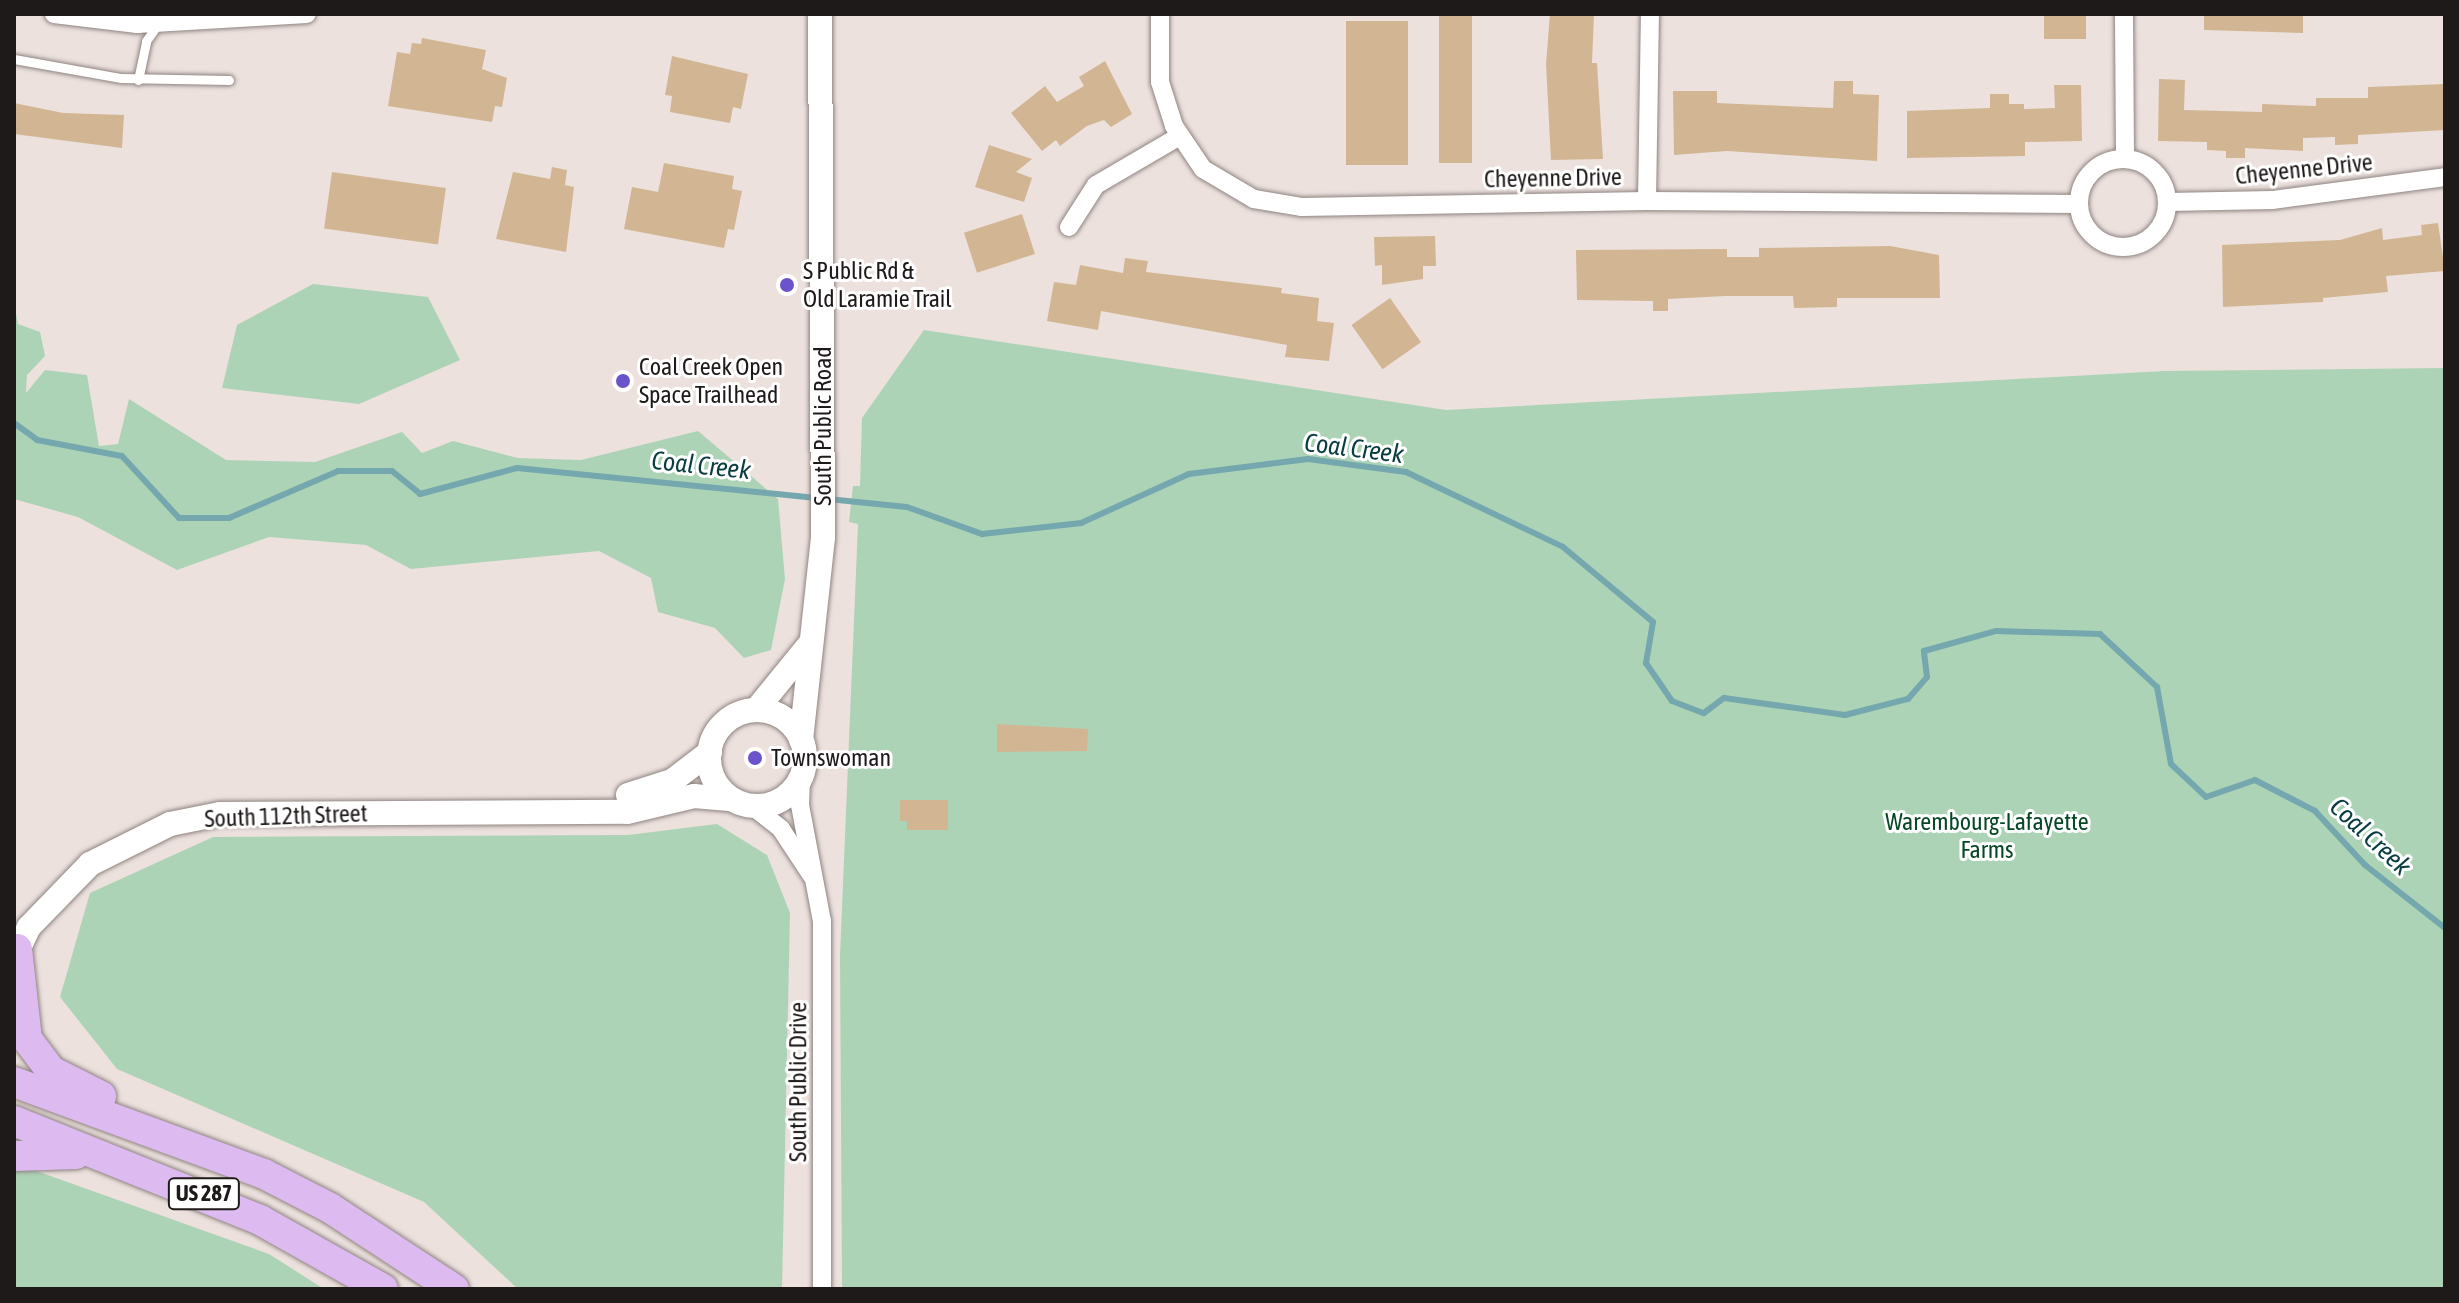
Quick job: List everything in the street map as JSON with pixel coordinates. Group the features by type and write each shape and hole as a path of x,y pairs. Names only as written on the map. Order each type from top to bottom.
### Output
{"main road":[{"path":"15,954 27,1039 51,1071 195,1145"},
{"name":"US 287","path":"14,1082 195,1145 330,1208 454,1289"},
{"name":"US 287","path":"14,1121 260,1220 383,1289"},
{"path":"14,1156 109,1157"}],"street":[{"path":"54,14 158,24 307,14"},
{"name":"South Public Road","path":"801,740 809,645 820,593 823,537 820,14"},
{"name":"Cheyenne Drive","path":"1160,14 1160,82 1165,107 1203,169 1222,184 1254,199 1302,207 1647,201 2079,204"},
{"path":"1647,201 1650,14"},
{"path":"2124,14 2125,159"},
{"path":"1069,227 1096,185 1180,136"},
{"path":"2125,159 2150,168 2167,202 2153,236 2118,247 2086,228 2079,204 2093,171 2125,159"},
{"name":"Cheyenne Drive","path":"2167,202 2273,200 2445,177"},
{"name":"South Public Road","path":"756,710 809,645"},
{"path":"756,710 783,718 801,740 799,793 814,858 812,876 781,829 742,802 712,775 710,752 729,719 756,710"},
{"name":"South 112th Street","path":"568,811 664,784 710,752"},
{"path":"742,802 782,799 801,777"},
{"name":"South 112th Street","path":"15,954 53,896 90,864 170,824 220,814 627,812 694,796 742,802"},
{"name":"South Public Drive","path":"812,876 822,921 822,1289"}],"lane":[{"path":"138,80 146,41 158,24"},
{"path":"14,59 138,80 229,80"}],"green space":[{"path":"313,284 428,297 460,360 359,404 222,388 237,325"},
{"path":"14,302 18,324 40,332 45,356 27,375 26,393 45,370 87,375 99,446 118,444 129,399 226,460 315,462 402,432 422,453 453,441 518,458 581,460 698,431 778,499 785,579 771,650 744,658 715,628 658,612 651,578 599,551 411,569 366,545 269,537 177,570 78,517 14,499"},
{"name":"Warembourg-Lafayette Farms","path":"924,330 1446,410 2164,371 2445,368 2445,1289 842,1289 840,956 858,524 849,522 853,486 860,486 862,418"},
{"path":"717,824 767,855 790,913 782,1289 518,1289 424,1202 117,1069 60,997 90,893 213,837 628,835"},
{"path":"14,1163 269,1254 324,1289 14,1289"}],"building":[{"path":"1439,14 1472,14 1472,163 1439,163"},
{"path":"1550,14 1594,14 1592,63 1597,63 1603,159 1551,160 1546,64"},
{"path":"2044,14 2086,14 2086,39 2044,39"},
{"path":"2204,14 2303,14 2303,33 2204,30"},
{"path":"1346,21 1408,21 1408,165 1346,165"},
{"path":"422,38 486,50 482,69 507,78 502,107 495,106 492,122 388,106 397,52 410,54 412,43 421,44"},
{"path":"672,56 748,74 741,109 733,107 730,123 670,112 672,96 665,95"},
{"path":"1105,61 1132,114 1111,127 1104,120 1087,126 1060,146 1056,140 1042,151 1011,113 1045,86 1057,102 1084,86 1079,77"},
{"path":"2159,79 2185,80 2184,110 2262,112 2262,104 2316,106 2316,98 2368,98 2368,87 2445,84 2445,130 2358,135 2358,144 2335,145 2335,137 2303,138 2303,151 2245,148 2245,158 2226,158 2226,151 2207,150 2207,142 2158,141"},
{"path":"1834,81 1853,81 1853,94 1879,95 1877,161 1727,151 1674,155 1673,91 1717,91 1717,103 1833,108"},
{"path":"2054,85 2081,85 2082,141 2025,142 2025,156 1907,158 1907,111 1990,108 1990,94 2009,94 2009,104 2024,104 2024,109 2055,108"},
{"path":"14,103 63,113 124,115 122,148 14,134"},
{"path":"989,145 1032,159 1016,172 1032,178 1024,202 975,187"},
{"path":"664,163 734,176 732,189 742,191 734,230 728,229 724,248 624,229 632,187 658,192"},
{"path":"552,167 567,170 565,185 574,187 566,252 496,239 513,172 550,179"},
{"path":"332,172 446,188 438,244 324,228"},
{"path":"1022,214 1035,254 977,273 964,233"},
{"path":"2438,223 2445,271 2386,276 2388,292 2323,298 2323,302 2223,307 2222,245 2340,240 2382,228 2383,240 2422,235 2421,225"},
{"path":"1435,236 1436,266 1423,266 1423,279 1382,285 1382,265 1375,266 1374,237"},
{"path":"1890,246 1939,255 1940,298 1837,298 1837,307 1794,308 1793,296 1725,296 1668,299 1668,311 1653,311 1653,301 1577,300 1576,250 1727,249 1727,257 1759,257 1759,248"},
{"path":"1125,258 1148,261 1146,272 1282,288 1281,293 1319,298 1317,321 1334,323 1329,361 1285,357 1287,345 1101,311 1098,330 1047,321 1054,282 1076,285 1080,265 1123,273"},
{"path":"1390,298 1421,342 1382,369 1351,325"},
{"path":"997,724 1088,729 1087,751 997,752"},
{"path":"900,800 948,800 948,830 907,830 907,821 900,821"}],"waterway":[{"name":"Coal Creek","path":"14,423 37,440 122,456 179,518 229,518 338,471 392,471 420,494 517,468 817,498"},
{"name":"Coal Creek","path":"828,499 907,507 982,534 1081,523 1189,474 1308,459 1406,472 1563,547 1653,622 1646,663 1672,701 1704,713 1724,698 1845,715 1908,699 1927,677 1924,651 1996,631 2100,634 2157,687 2171,764 2206,797 2255,780 2315,811 2365,865 2445,928"}],"place":[{"name":"S Public Rd & Old Laramie Trail","path":"787,285"},
{"name":"Coal Creek Open Space Trailhead","path":"623,381"},
{"name":"Townswoman","path":"755,758"}]}
